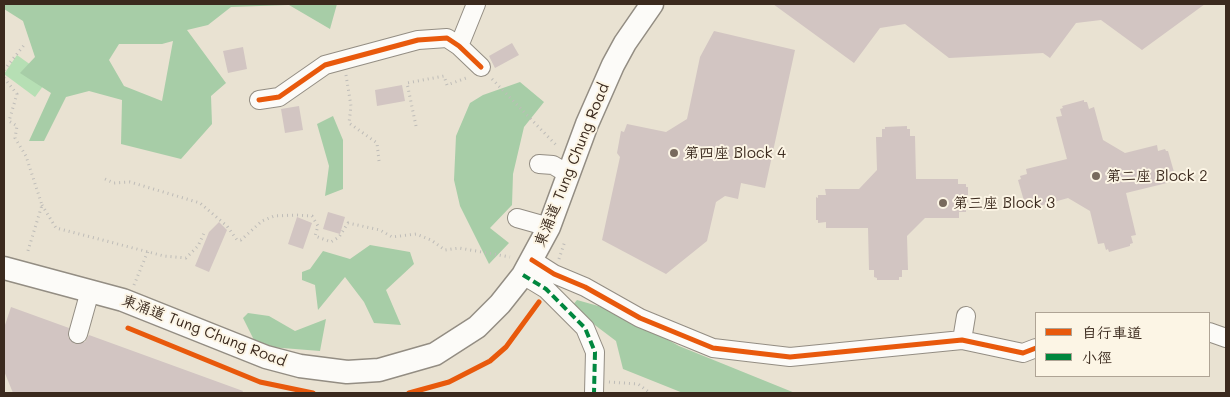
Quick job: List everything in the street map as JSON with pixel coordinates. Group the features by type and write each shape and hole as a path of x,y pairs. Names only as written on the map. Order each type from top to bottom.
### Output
{"main road":[{"name":"東涌道 Tung Chung Road","path":"4,268 133,303 276,360 320,370 358,372 390,368 413,362 450,346 488,317 523,265 558,232 556,164 625,43 652,4"}],"street":[{"path":"459,46 476,4"},
{"path":"259,100 279,97 325,65 418,40 447,38 459,46 481,67"},
{"path":"516,218 558,232"},
{"path":"523,265 585,286 640,318 713,348 790,357 962,340 1023,353 1035,348"},
{"path":"523,265 585,328 592,342 594,352 594,387"},
{"path":"78,334 90,291"},
{"path":"962,340 966,316"},
{"path":"1210,332 1226,338"}],"path":[{"path":"4,70 25,44"},
{"path":"342,60 351,106 348,123 377,143 379,161"},
{"path":"416,126 408,83 444,76 447,85 478,73 481,67 556,164"},
{"path":"4,78 17,94 9,121 17,126 14,138 26,156 42,205 56,228 148,251 186,258 198,246 205,231"},
{"path":"105,179 114,183 130,182 200,203 227,226 236,240 241,240 262,221 274,216 296,214 312,216 318,226 315,236 331,242 339,237 348,223 380,230 392,237 416,234 431,240 445,250 459,248 506,255 523,265"},
{"path":"27,255 42,205"},
{"path":"132,290 148,251"},
{"path":"21,254 36,257"},
{"path":"594,387 632,383 646,388 650,393"}],"green space":[{"path":"4,4 337,4 330,29 289,5 231,7 208,25 187,30 226,83 211,96 212,124 181,159 121,144 122,100 89,91 66,97 44,141 29,141 51,93 20,73 35,57 23,21 4,9","holes":["173,41 162,101 124,86 109,60 119,44 162,44"]},
{"path":"17,55 49,78 35,97 4,74"},
{"path":"520,82 544,102 524,127 513,174 512,205 490,228 509,243 489,264 460,206 454,180 456,136 470,103 483,95"},
{"path":"333,116 343,140 343,189 325,196 329,166 317,124"},
{"path":"370,245 410,252 414,264 386,290 401,325 374,323 364,302 345,277 318,310 315,285 302,280 302,272 310,269 323,251 350,259"},
{"path":"577,300 616,311 679,346 795,393 683,393 623,369 616,341 571,307"},
{"path":"248,313 269,316 295,331 326,319 320,351 257,346 243,318"}],"building":[{"path":"773,4 1205,4 1142,50 1101,20 1076,23 1050,58 1043,53 949,58 905,24 880,28 854,63"},
{"path":"714,31 795,50 765,188 741,183 738,199 725,196 716,202 707,241 666,274 602,240 620,157 617,153 621,131 624,132 627,124 666,132 687,119 700,57"},
{"path":"512,43 519,55 495,68 489,56"},
{"path":"243,47 247,69 228,73 223,51"},
{"path":"402,85 405,101 377,106 375,90"},
{"name":"第二座 Block 2","path":"1084,100 1084,102 1087,102 1089,109 1094,107 1103,140 1125,153 1157,145 1158,151 1165,149 1168,151 1174,172 1172,176 1165,178 1167,183 1126,193 1136,235 1131,236 1133,243 1130,246 1109,252 1108,249 1106,250 1104,243 1098,244 1090,211 1068,198 1036,207 1034,201 1027,203 1026,200 1024,201 1018,180 1021,179 1020,176 1027,174 1026,169 1067,159 1056,117 1062,116 1060,109 1063,108 1062,106"},
{"path":"299,106 303,130 285,133 281,109"},
{"name":"第三座 Block 3","path":"907,126 907,129 910,129 910,136 915,136 916,179 958,179 958,184 966,184 966,187 968,187 968,209 966,209 966,212 959,212 959,218 925,218 907,236 908,270 902,270 902,277 899,277 899,280 877,280 874,277 874,270 869,270 868,228 826,228 826,222 818,223 818,220 816,220 816,197 818,198 818,195 826,195 825,189 859,189 877,170 876,137 882,137 882,129 885,129 885,127"},
{"path":"328,212 345,217 340,234 323,229"},
{"path":"297,217 312,223 303,249 288,244"},
{"path":"219,222 227,230 209,272 195,266 209,232"},
{"path":"11,307 69,328 68,337 75,344 85,342 89,335 243,391 242,393 13,393 4,371 4,328"}],"marked path":[{"path":"523,275 546,289 585,328 595,352 594,393"}],"cycle path":[{"path":"259,100 279,97 325,65 418,40 447,38 459,46 481,67"},
{"path":"532,260 554,274 585,287 640,318 713,348 790,357 962,340 1023,353 1035,348"},
{"path":"409,393 449,382 490,361 506,347 539,302"},
{"path":"128,328 260,382 313,393"}],"place":[{"name":"第四座 Block 4","path":"674,153"},
{"name":"第二座 Block 2","path":"1096,176"},
{"name":"第三座 Block 3","path":"943,203"}]}
